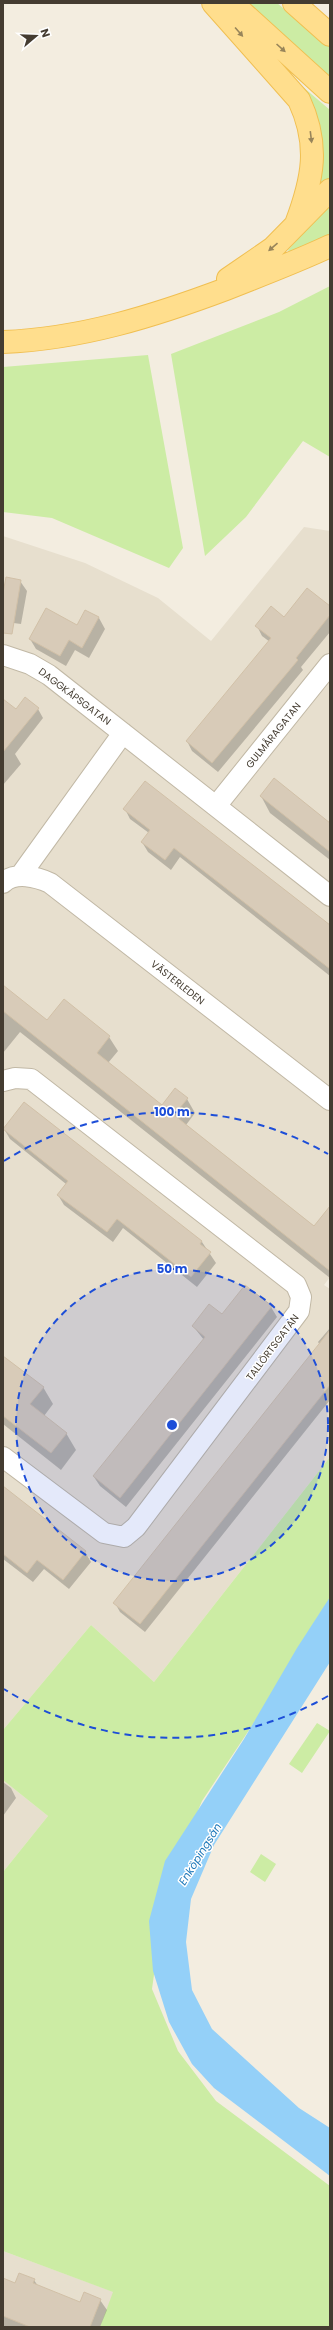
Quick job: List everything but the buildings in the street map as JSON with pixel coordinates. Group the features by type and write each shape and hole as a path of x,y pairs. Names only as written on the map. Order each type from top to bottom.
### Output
{"main road":[{"path":"213,3 298,100 306,116 310,132 312,173 307,196 296,224"},
{"path":"232,3 330,92"},
{"path":"294,3 330,35"},
{"path":"190,302 247,267 273,248 330,190"},
{"path":"3,342 38,340 85,332 134,321 190,302 325,250"}],"street":[{"name":"DAGGKÅPSGATAN","path":"3,655 30,664 49,675 123,732"},
{"name":"GULMÅRAGATAN","path":"216,806 330,664"},
{"path":"12,879 123,732 330,896"},
{"name":"VÄSTERLEDEN","path":"12,879 36,877 50,883 330,1100"},
{"name":"TALLÖRTSGATAN","path":"3,1081 15,1078 31,1079 296,1285 301,1297 299,1311 136,1527 124,1537 104,1533 3,1457"}],"shaded area":[{"path":"304,527 330,531 330,1277 324,1285 330,1289 330,1457 154,1682 91,1625 3,1730 3,536 85,563 158,598 211,641"},
{"path":"3,1780 48,1816 3,1872"},
{"path":"3,2251 114,2292 100,2327 3,2327"}],"green space":[{"path":"244,3 277,3 330,47 330,84"},
{"path":"303,87 330,110 330,178 321,188 319,186 314,110"},
{"path":"330,203 330,235 290,253 288,250"},
{"path":"330,286 330,457 303,441 246,517 205,556 171,354 279,312"},
{"path":"148,355 183,548 169,568 52,518 3,512 3,367"},
{"path":"330,1457 330,1608 202,1801 166,1887 152,1989 178,2051 216,2101 330,2186 330,2327 100,2327 113,2292 3,2251 3,1872 48,1816 3,1780 3,1730 91,1625 154,1682"},
{"path":"317,1723 330,1731 302,1773 289,1764"},
{"path":"261,1854 276,1864 265,1882 250,1872"}],"water":[{"name":"Enköpingsån","path":"330,1597 330,1662 214,1845 191,1899 186,1942 192,1990 212,2029 299,2108 330,2128 330,2176 214,2088 192,2064 169,2022 153,1971 149,1921 165,1861 244,1739 297,1648"}]}
